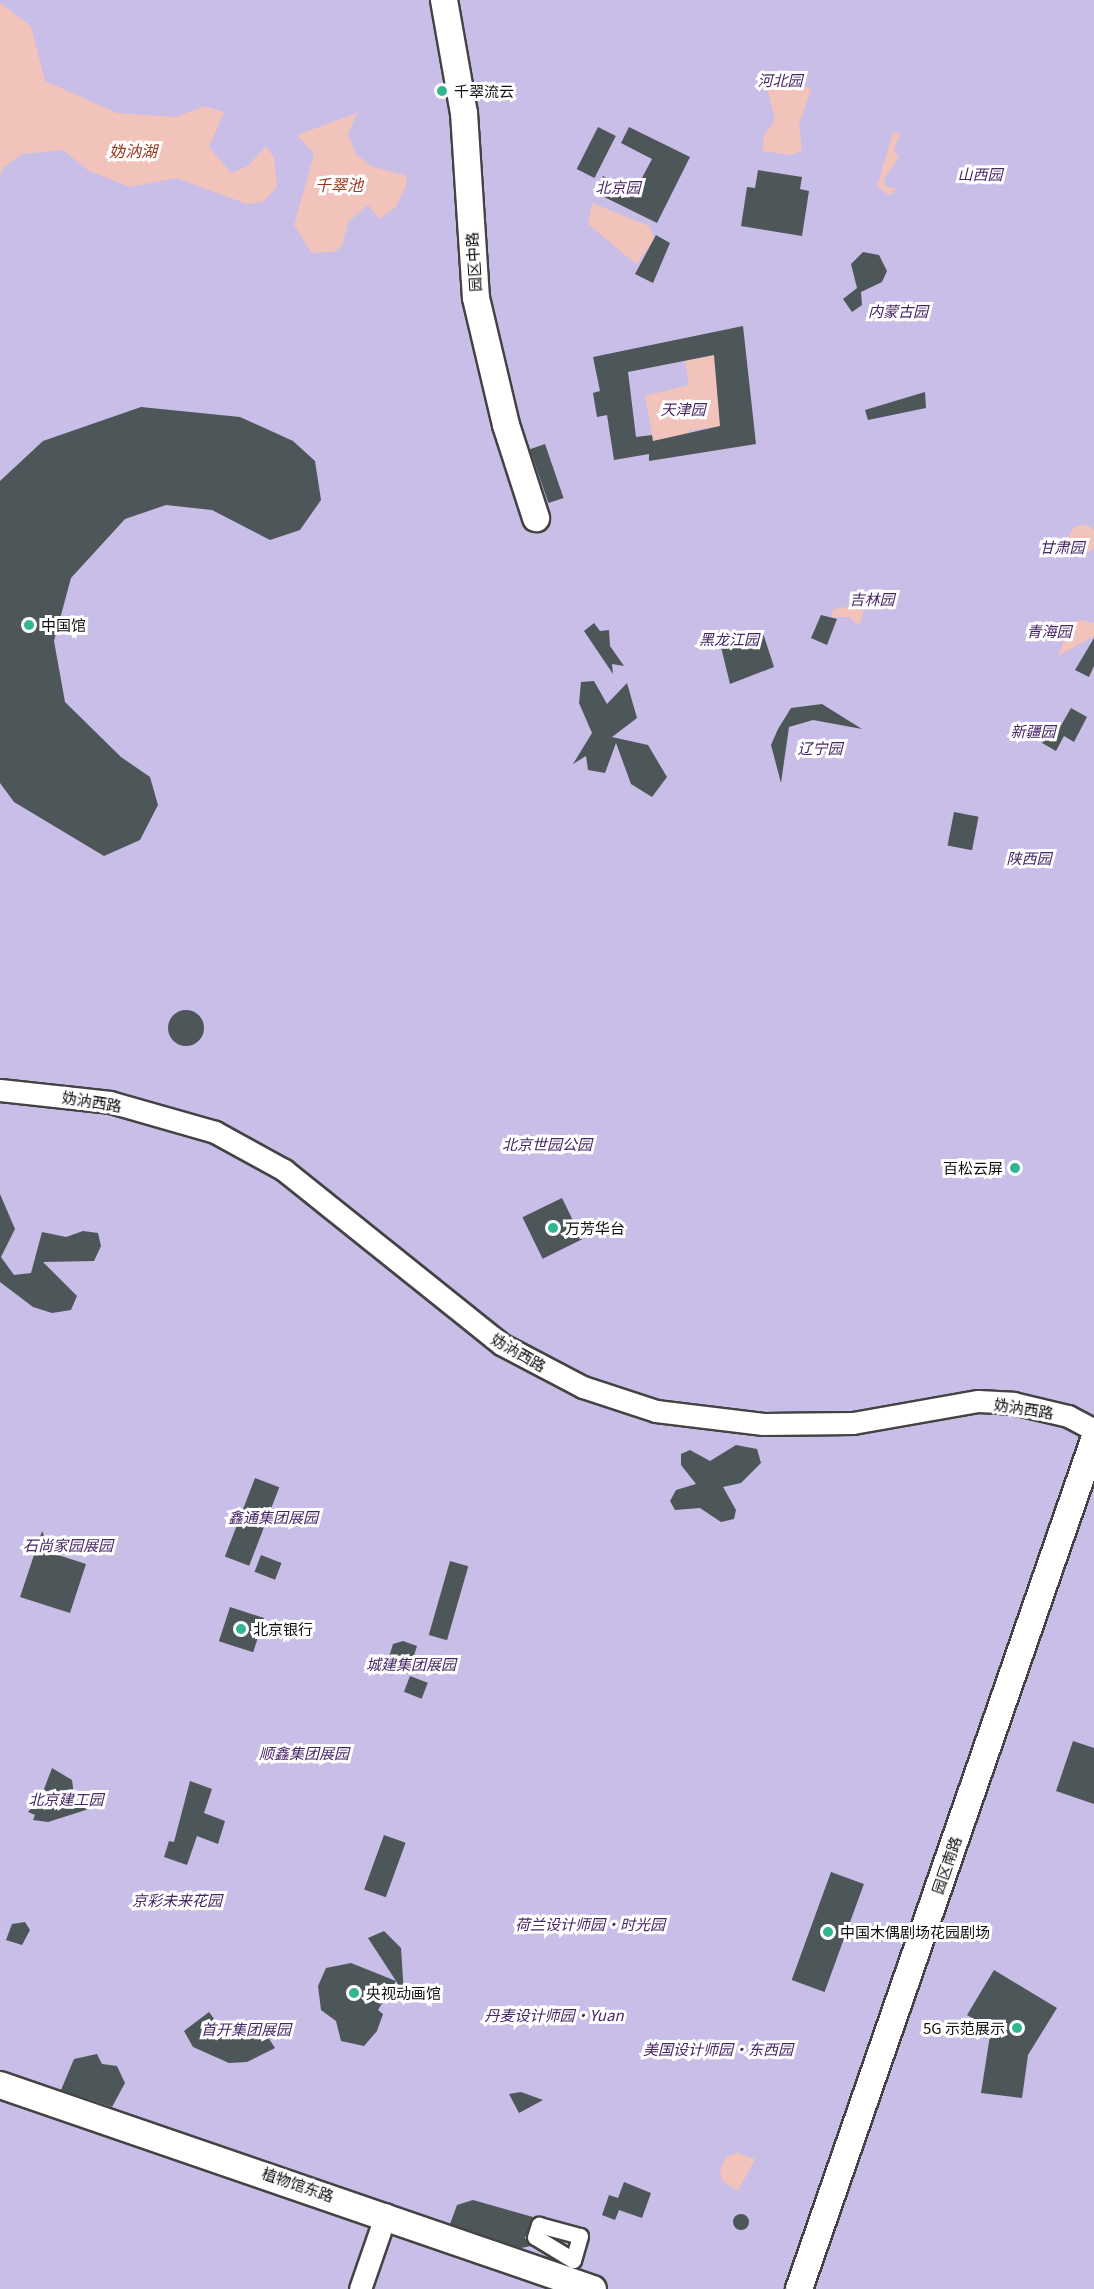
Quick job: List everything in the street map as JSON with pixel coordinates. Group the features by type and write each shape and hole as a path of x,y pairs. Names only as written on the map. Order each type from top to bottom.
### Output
{"street":[{"name":"园区中路","path":"444,0 464,113 476,298 506,425 536,518"},
{"name":"妫汭西路","path":"0,1090 110,1102 215,1132 284,1170 501,1344 583,1387 656,1411 763,1424 854,1423 978,1401 1013,1403 1068,1416 1094,1430"},
{"name":"园区南路","path":"799,2289 1094,1440"},
{"name":"植物馆东路","path":"0,2085 386,2214 593,2289"},
{"path":"360,2289 386,2214"}],"green space":[{"name":"北京世园公园","path":"0,0 1094,0 1094,2289 0,2289"}],"water":[{"name":"妫汭湖","path":"0,3 31,26 45,81 117,113 176,117 204,106 224,112 209,147 231,173 248,166 266,146 274,158 277,187 263,202 247,204 176,178 130,187 89,171 63,150 22,154 3,168 0,178"},
{"path":"774,74 811,89 799,125 802,151 790,155 762,151 764,135 775,120 765,79"},
{"name":"千翠池","path":"357,113 348,134 356,154 371,166 407,176 406,186 396,207 379,219 368,205 348,222 342,246 334,252 312,253 294,225 314,154 297,135"},
{"path":"893,132 900,134 894,150 899,157 884,179 886,187 897,188 890,196 877,186"},
{"path":"592,203 649,226 655,239 636,264 588,224"},
{"path":"714,355 721,432 714,427 690,430 686,436 653,441 645,396 689,385 685,361"},
{"path":"1083,525 1093,529 1097,539 1093,549 1083,553 1073,549 1069,539 1073,529"},
{"path":"854,606 864,611 859,626 849,617 831,617 833,609"},
{"path":"1082,620 1094,623 1094,636 1058,656 1071,622"},
{"path":"737,2153 755,2159 738,2191 722,2181 720,2170 726,2157"}],"building":[{"path":"598,127 616,136 594,178 577,169"},
{"path":"629,127 690,157 657,223 594,192 603,176 634,193 652,159 621,143"},
{"path":"758,170 802,177 800,189 809,191 802,236 741,226 747,187 755,188"},
{"path":"656,235 670,243 653,283 635,274"},
{"path":"863,252 879,255 887,271 882,282 861,292 862,305 852,312 843,299 857,288 851,264"},
{"path":"743,326 756,444 649,461 649,454 614,460 607,415 597,417 593,393 600,391 593,357","holes":["714,355 720,426 653,441 652,435 636,437 628,372"]},
{"path":"925,392 926,408 868,420 865,410"},
{"name":"中国馆","path":"141,407 240,417 293,441 315,461 321,500 300,530 270,540 212,510 166,505 125,519 71,578 54,641 65,702 121,757 150,777 158,805 140,840 104,856 14,802 0,783 0,481 43,441"},
{"path":"545,444 564,498 548,503 530,449"},
{"path":"821,615 837,619 827,645 811,638"},
{"path":"594,623 600,631 609,630 610,646 624,666 612,664 613,674 584,631"},
{"path":"762,630 774,667 730,684 721,647"},
{"path":"1094,638 1094,666 1089,677 1075,670"},
{"path":"594,681 607,704 627,683 637,718 612,737 648,745 667,777 652,797 631,784 616,743 605,773 588,770 586,756 573,764 592,733 579,703 581,682"},
{"path":"822,704 862,729 813,720 789,727 781,783 771,745 778,729 791,708"},
{"path":"1071,708 1087,717 1074,742 1064,736 1056,751 1042,743 1052,725 1059,729"},
{"path":"954,812 979,817 972,850 948,845"},
{"path":"186,1010 199,1015 204,1028 199,1041 186,1046 173,1041 168,1028 173,1015"},
{"path":"0,1194 15,1229 1,1257 14,1275 31,1273 42,1232 66,1237 83,1231 98,1233 101,1246 94,1261 43,1262 77,1296 71,1310 52,1313 33,1307 0,1282"},
{"name":"万芳华台","path":"562,1198 582,1239 543,1259 522,1217"},
{"path":"736,1445 757,1449 761,1463 741,1483 723,1487 736,1510 734,1519 721,1522 700,1508 675,1510 670,1501 676,1490 696,1484 681,1465 681,1454 690,1450 710,1461"},
{"path":"255,1478 279,1487 249,1566 225,1556"},
{"path":"42,1531 52,1553 86,1564 70,1613 20,1597"},
{"path":"261,1555 282,1563 275,1580 255,1572"},
{"path":"450,1561 468,1566 447,1640 429,1635"},
{"name":"北京银行","path":"230,1607 264,1618 253,1652 219,1641"},
{"path":"403,1641 417,1646 408,1674 386,1667 393,1644"},
{"path":"410,1676 428,1683 422,1699 404,1692"},
{"path":"1073,1741 1094,1748 1094,1804 1056,1791"},
{"path":"52,1768 72,1780 75,1802 89,1809 48,1822 33,1820 35,1815 28,1812 41,1797"},
{"path":"190,1781 212,1789 204,1813 225,1821 218,1844 197,1836 187,1865 164,1857 169,1841 174,1842"},
{"path":"384,1835 406,1843 386,1897 364,1890"},
{"name":"中国木偶剧场花园剧场","path":"831,1872 864,1884 825,1992 792,1980"},
{"path":"25,1922 30,1930 22,1945 6,1940 12,1924"},
{"path":"384,1931 401,1948 404,1994 368,1938"},
{"name":"央视动画馆","path":"351,1963 396,1981 378,2010 383,2014 377,2031 364,2046 341,2041 336,2021 321,2010 318,1986 326,1968"},
{"name":"5G 示范展示","path":"994,1970 1057,2008 1028,2055 1022,2098 981,2093 991,2029 967,2015"},
{"path":"209,2012 223,2031 231,2021 233,2037 245,2028 248,2037 260,2025 275,2048 247,2062 229,2063 193,2047 184,2031"},
{"path":"97,2054 102,2064 117,2066 125,2083 112,2107 61,2090 74,2059"},
{"path":"521,2092 543,2100 519,2113 509,2094"},
{"path":"624,2182 651,2193 642,2218 619,2210 615,2220 602,2215 609,2195 618,2198"},
{"path":"473,2200 533,2217 525,2238 531,2246 521,2248 450,2224 457,2205"},
{"path":"738,2214 744,2214 749,2222 747,2228 738,2230 733,2225 733,2219"}],"place":[{"name":"千翠流云","path":"442,91"},
{"name":"中国馆","path":"29,625"},
{"name":"百松云屏","path":"1015,1168"},
{"name":"万芳华台","path":"553,1228"},
{"name":"北京银行","path":"241,1629"},
{"name":"中国木偶剧场花园剧场","path":"828,1932"},
{"name":"央视动画馆","path":"354,1993"},
{"name":"5G 示范展示","path":"1017,2028"}],"park label":[{"name":"河北园","path":"780,80"},
{"name":"山西园","path":"980,174"},
{"name":"北京园","path":"618,187"},
{"name":"内蒙古园","path":"898,311"},
{"name":"天津园","path":"683,409"},
{"name":"甘肃园","path":"1062,547"},
{"name":"吉林园","path":"872,599"},
{"name":"青海园","path":"1049,631"},
{"name":"黑龙江园","path":"729,639"},
{"name":"新疆园","path":"1033,731"},
{"name":"辽宁园","path":"820,748"},
{"name":"陕西园","path":"1029,858"},
{"name":"鑫通集团展园","path":"273,1517"},
{"name":"石尚家园展园","path":"68,1545"},
{"name":"城建集团展园","path":"411,1664"},
{"name":"顺鑫集团展园","path":"304,1753"},
{"name":"北京建工园","path":"66,1799"},
{"name":"京彩未来花园","path":"177,1900"},
{"name":"荷兰设计师园·时光园","path":"590,1924"},
{"name":"丹麦设计师园·Yuan","path":"554,2015"},
{"name":"首开集团展园","path":"246,2029"},
{"name":"美国设计师园·东西园","path":"718,2049"}]}
